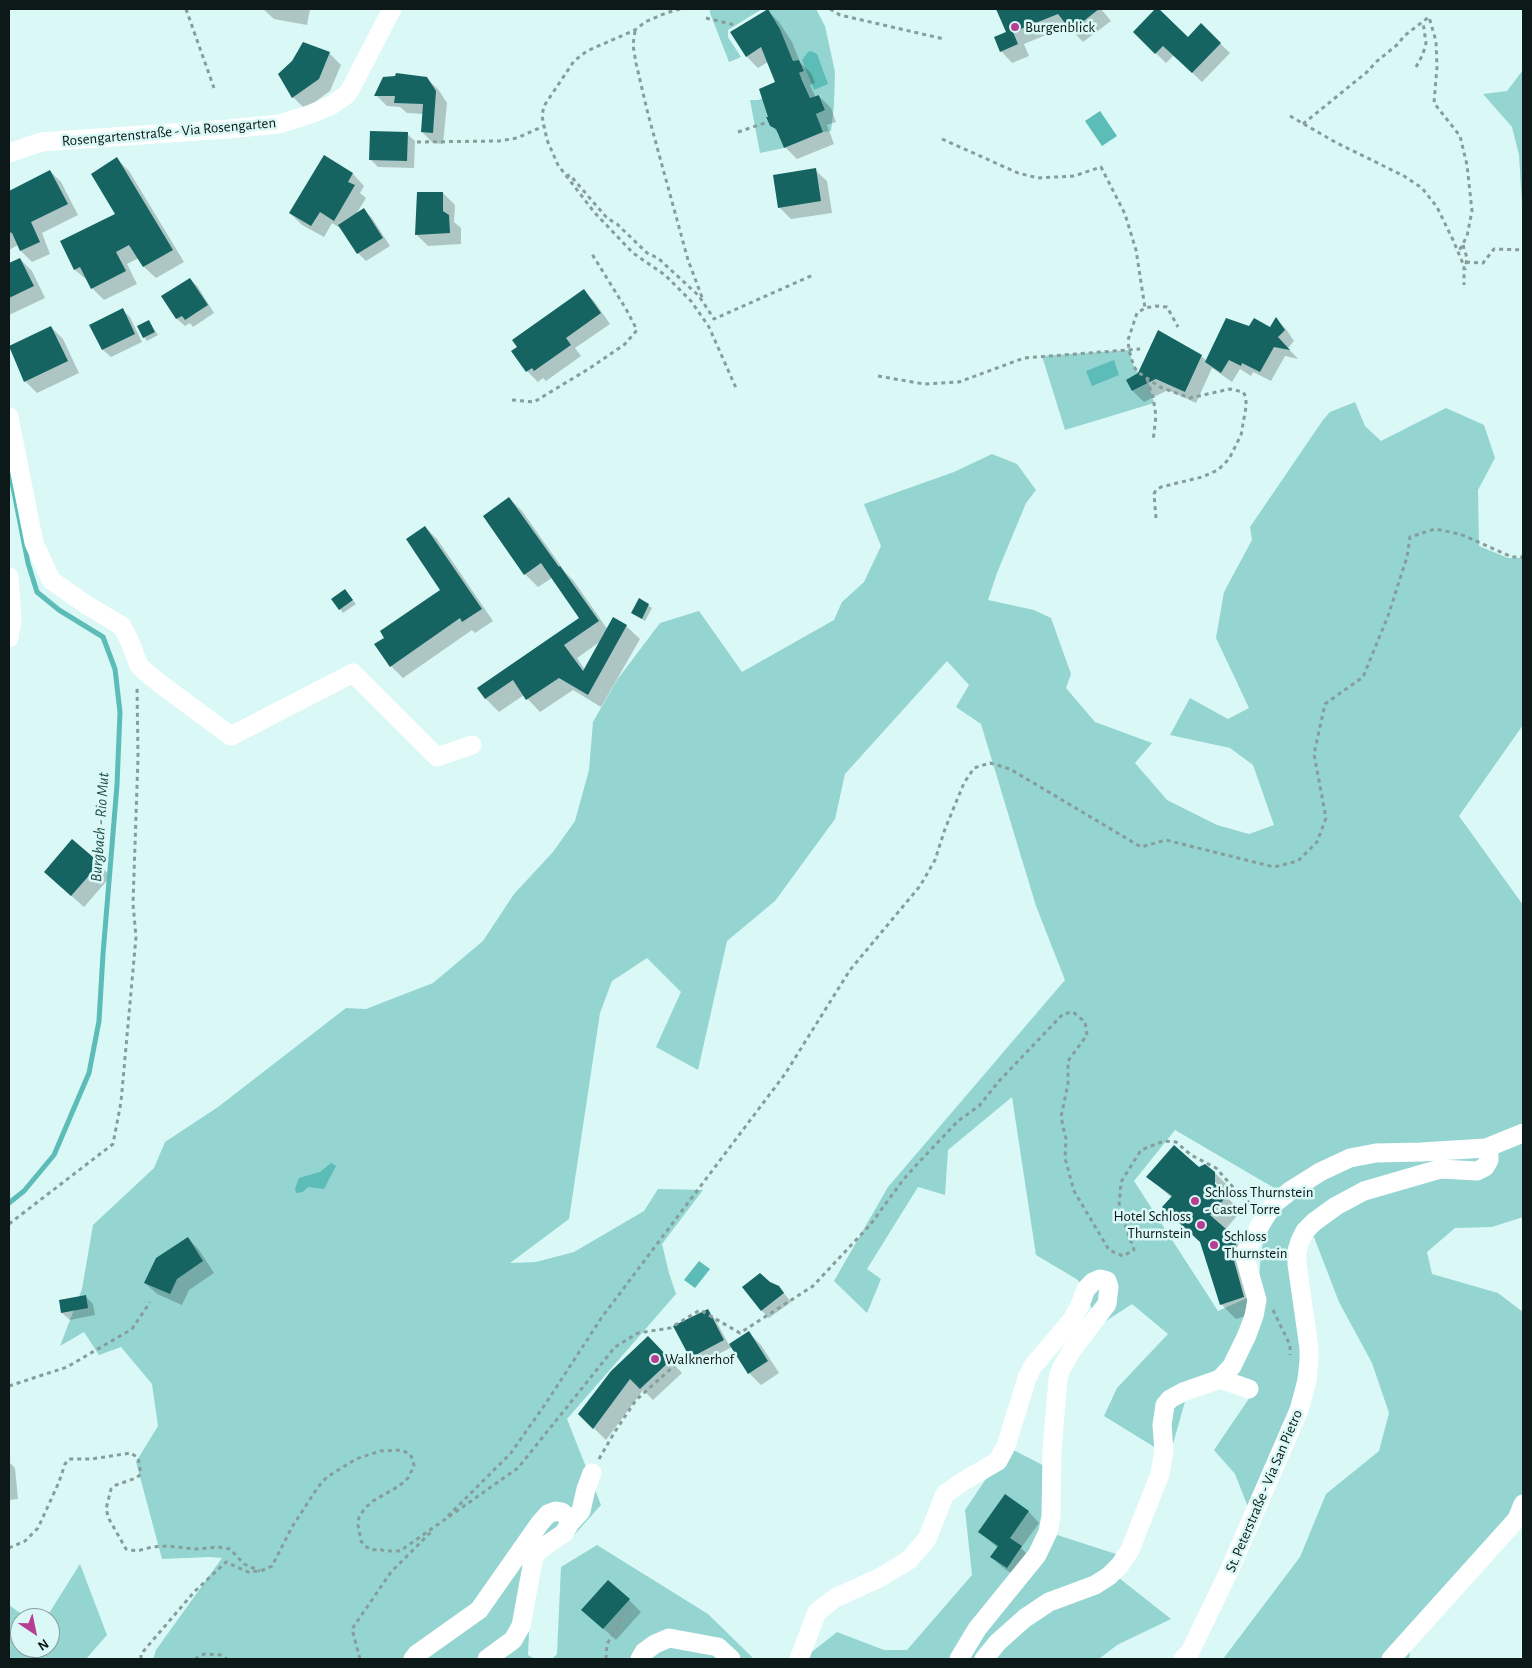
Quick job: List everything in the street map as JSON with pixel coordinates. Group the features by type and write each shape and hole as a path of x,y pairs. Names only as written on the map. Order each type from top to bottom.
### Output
{"street":[{"name":"Rosengartenstraße - Via Rosengarten","path":"9,153 42,142 279,124 311,114 330,106 345,96 350,90 392,9"},
{"path":"9,417 34,543 52,580 85,604 122,626 139,666 231,736 353,673 437,757 472,745"},
{"path":"9,576 12,619 9,638"},
{"path":"984,1659 998,1642 1025,1618 1049,1602 1095,1585 1109,1576 1120,1565 1130,1550 1160,1474 1164,1451 1162,1425 1165,1405 1170,1399 1183,1392 1220,1379 1232,1366 1247,1335 1254,1316 1257,1300 1244,1254 1265,1217 1276,1202 1320,1172 1350,1158 1376,1153 1486,1148 1519,1137"},
{"name":"St. Peterstraße - Via San Pietro","path":"1183,1659 1190,1652 1230,1569 1299,1410 1307,1381 1309,1361 1308,1340 1297,1264 1297,1251 1305,1231 1325,1213 1364,1191 1440,1169 1477,1171 1485,1167 1489,1160 1486,1148"},
{"path":"799,1659 816,1612 835,1598 879,1578 909,1560 927,1539 945,1494 998,1461 1006,1446 1027,1378 1033,1366 1072,1320 1086,1289 1093,1282 1100,1279 1107,1281 1109,1287 1107,1304 1072,1350 1061,1369 1058,1379 1052,1451 1051,1516 1048,1532 1037,1555 977,1629 959,1659"},
{"path":"1220,1379 1249,1389"},
{"path":"487,1659 514,1640 521,1626 535,1555 564,1533 581,1511 586,1488 592,1473"},
{"path":"1391,1659 1517,1518 1523,1504"},
{"path":"413,1659 417,1654 479,1610 535,1529 548,1514 556,1511 562,1512 569,1519 570,1523"},
{"path":"640,1659 644,1652 655,1644 669,1638 718,1647 731,1659"}],"path":[{"path":"186,9 214,88"},
{"path":"680,9 645,22 635,30 587,51 574,60 544,106 542,116 547,140 558,165 594,212 633,253 665,275 691,301 708,327 736,388"},
{"path":"830,9 840,15 944,39"},
{"path":"1303,124 1367,72 1398,44 1404,36 1429,17 1436,41 1437,67 1434,103 1460,136 1467,165 1472,211 1467,236 1458,253"},
{"path":"706,18 735,25"},
{"path":"1416,67 1426,43 1423,22"},
{"path":"635,30 636,63 648,114 688,260 704,304"},
{"path":"1290,116 1336,142 1415,182 1437,207 1464,266 1465,276"},
{"path":"738,132 768,122"},
{"path":"418,142 498,141 517,138 544,126"},
{"path":"942,139 1018,173 1038,178 1074,176 1101,167 1125,214 1136,250 1144,308"},
{"path":"566,176 570,175 607,218 617,224 647,253 658,258 699,296 714,320 813,275"},
{"path":"1463,244 1467,258 1464,285"},
{"path":"1466,262 1483,263 1494,249 1523,250"},
{"path":"512,400 534,402 625,344 637,330 592,254"},
{"path":"1156,518 1154,494 1156,490 1161,487 1202,477 1218,470 1229,459 1241,435 1246,397 1243,392 1230,388 1190,398 1160,388 1138,372 1134,367 1128,340 1137,313 1144,308 1167,307 1178,327"},
{"path":"878,376 924,384 959,382 1024,358 1140,349"},
{"path":"1147,378 1156,416 1153,441"},
{"path":"360,1659 352,1629 392,1572 511,1453 602,1317 785,1074 850,970 920,886 935,860 945,829 964,783 974,768 990,763 1010,769 1142,846 1166,840 1274,867 1298,861 1317,842 1326,818 1314,754 1326,704 1363,677 1388,616 1407,557 1410,537 1435,529 1460,534 1512,557 1523,557"},
{"path":"9,1224 113,1144 120,1102 136,937 133,904 139,666"},
{"path":"141,1659 141,1654 195,1591 226,1562 248,1572 260,1571 272,1566 292,1526 323,1482 327,1477 356,1459 380,1451 401,1450 410,1454 413,1460 414,1466 408,1478 399,1486 364,1508 359,1517 358,1532 365,1546 372,1550 400,1551 518,1468 615,1347 638,1333 670,1328 700,1310 740,1333 814,1286 870,1225 909,1174 958,1121 979,1106 1000,1080 1064,1014 1073,1012 1085,1022 1087,1034 1068,1062 1068,1084 1060,1117 1066,1139 1065,1158 1074,1191 1109,1250 1123,1256 1134,1250 1119,1207 1120,1182 1142,1150 1164,1141 1176,1142 1191,1155 1216,1168 1240,1195 1265,1217"},
{"path":"9,1386 67,1367 132,1329 150,1302"},
{"path":"1269,1304 1290,1345 1291,1362"},
{"path":"592,1473 614,1433 636,1400 685,1356"},
{"path":"9,1548 25,1541 38,1528 65,1464 69,1459 91,1460 131,1453 138,1458 140,1474 136,1478 116,1485 111,1489 106,1509 126,1549 136,1551 167,1546 196,1549 218,1547 230,1549 244,1564 260,1571"},
{"path":"606,1659 607,1644 625,1613"},
{"path":"195,1659 204,1654 221,1655 227,1659"}],"shaded area":[{"path":"710,9 762,9 728,30 728,37 741,57 729,62"},
{"path":"768,9 816,9 825,26 835,72 831,131 823,132 816,114 825,110 820,95 810,98 802,78 794,81 793,76 804,71 799,60 793,61 780,29"},
{"path":"811,51 817,54 828,84 814,90 802,60"},
{"path":"1523,70 1523,219 1519,155 1512,127 1483,94 1507,91"},
{"path":"764,98 771,115 766,118 770,126 776,129 784,148 760,153 750,100"},
{"path":"1100,111 1117,136 1102,146 1085,121"},
{"path":"1129,350 1134,367 1147,378 1154,403 1065,430 1042,356"},
{"path":"1114,360 1119,375 1092,386 1086,371"},
{"path":"1355,402 1365,426 1381,441 1446,408 1484,425 1495,458 1478,490 1479,546 1508,558 1523,558 1523,725 1459,816 1523,905 1523,1217 1492,1227 1455,1228 1427,1252 1432,1274 1498,1293 1523,1312 1523,1501 1411,1645 1409,1659 1223,1659 1300,1557 1326,1494 1379,1451 1389,1413 1372,1363 1339,1302 1312,1232 1292,1242 1303,1351 1290,1415 1248,1507 1235,1474 1214,1450 1250,1397 1219,1388 1186,1398 1171,1451 1156,1448 1104,1416 1117,1388 1168,1334 1132,1304 1100,1325 1078,1280 1036,1255 1012,1097 948,1150 945,1195 918,1187 867,1269 881,1279 867,1313 834,1281 888,1187 1065,980 1036,906 981,724 956,707 969,685 947,661 845,774 835,819 775,901 727,941 698,1070 656,1047 681,992 647,958 612,981 600,1013 569,1219 510,1263 536,1262 574,1252 644,1211 658,1189 703,1190 662,1244 676,1294 567,1419 601,1505 575,1534 541,1559 530,1611 528,1655 535,1659 153,1659 156,1650 222,1558 162,1559 136,1462 158,1426 152,1384 121,1347 99,1355 84,1332 60,1346 82,1289 93,1225 154,1168 165,1142 218,1107 346,1008 366,1009 433,983 483,941 514,894 553,852 575,821 589,770 593,722 617,680 660,623 699,611 742,672 834,620 842,602 864,582 881,546 864,504 954,472 992,454 1017,464 1036,490 1026,503 988,600 1034,610 1051,618 1071,674 1066,688 1095,722 1152,743 1135,763 1167,800 1217,825 1249,834 1274,825 1253,765 1230,748 1170,735 1190,698 1228,719 1249,708 1216,638 1224,592 1252,540 1250,527 1330,412","holes":["1175,1130 1276,1189 1261,1252 1258,1293 1218,1311 1134,1181"]},
{"path":"331,1163 336,1166 324,1189 308,1187 303,1192 296,1193 295,1189 299,1178 320,1172"},
{"path":"699,1261 710,1269 695,1288 684,1280"},
{"path":"1006,1446 1052,1470 1048,1532 1119,1555 1119,1578 1171,1619 1117,1645 1099,1659 803,1659 837,1632 884,1650 907,1650 972,1575 965,1510"},
{"path":"597,1545 708,1614 754,1659 552,1659 557,1654 561,1567"},
{"path":"80,1564 107,1635 86,1659 9,1659 9,1605 13,1608 10,1608 10,1658 60,1658 60,1608 52,1608"}],"building":[{"path":"768,9 780,29 793,61 799,60 804,71 799,73 810,98 819,95 825,110 816,114 823,132 784,148 776,129 770,126 766,117 768,117 759,89 775,82 761,47 746,57 730,32"},
{"path":"996,9 1099,9 1071,31 1058,14 1013,32 1018,44 1000,52 994,37 1006,32"},
{"path":"1155,9 1159,9 1188,37 1201,23 1221,43 1192,73 1163,46 1155,54 1133,32"},
{"path":"303,42 330,52 319,79 292,98 278,74 292,61"},
{"path":"396,73 427,77 436,91 433,133 421,132 423,104 394,103 395,96 374,96 383,77 395,76"},
{"path":"370,131 408,132 407,161 369,160"},
{"path":"324,155 353,173 348,182 355,185 334,221 320,212 311,226 289,213"},
{"path":"117,157 173,250 143,267 129,245 116,252 126,271 91,289 80,267 74,270 60,241 115,214 91,174"},
{"path":"816,168 821,201 778,208 773,175"},
{"path":"50,170 68,204 31,222 40,242 20,251 12,233 9,232 9,191"},
{"path":"417,192 443,192 443,211 449,215 450,233 415,235"},
{"path":"364,208 383,238 357,254 338,225"},
{"path":"20,258 34,286 9,298 9,263"},
{"path":"190,278 208,305 185,320 182,316 176,319 161,296"},
{"path":"584,289 601,313 566,338 571,345 534,371 532,368 526,372 511,351 517,347 512,340"},
{"path":"123,308 135,334 102,350 89,325"},
{"path":"1276,317 1285,330 1278,337 1290,350 1274,347 1260,372 1242,363 1241,366 1229,360 1221,373 1205,362 1226,318 1249,326 1254,318 1270,327"},
{"path":"149,320 155,332 143,338 137,326"},
{"path":"51,326 68,361 24,382 9,346"},
{"path":"1158,330 1202,355 1185,392 1156,379 1132,391 1126,380 1138,373"},
{"path":"509,497 599,621 564,645 583,671 613,617 627,625 588,695 559,678 526,700 513,680 485,699 477,688 579,618 541,563 524,575 483,516"},
{"path":"425,526 482,609 462,622 460,618 390,667 374,644 384,638 380,631 440,590 406,539"},
{"path":"345,589 353,600 339,610 331,599"},
{"path":"639,598 649,604 642,619 631,613"},
{"path":"72,839 100,863 71,896 44,872"},
{"name":"Schloss Thurnstein - Castel Torre","path":"1174,1145 1199,1167 1205,1164 1215,1172 1215,1184 1227,1196 1210,1215 1234,1236 1236,1245 1233,1257 1244,1297 1220,1305 1200,1242 1162,1207 1172,1196 1146,1177"},
{"path":"188,1237 203,1261 177,1279 170,1294 144,1283 156,1258"},
{"path":"760,1273 770,1282 779,1286 784,1293 761,1311 742,1287"},
{"path":"86,1295 88,1308 61,1313 59,1300"},
{"path":"708,1309 724,1340 690,1358 673,1326"},
{"path":"749,1331 768,1361 748,1374 729,1344"},
{"path":"648,1336 671,1360 640,1389 630,1379 593,1429 578,1414 611,1371"},
{"path":"1005,1494 1029,1511 1010,1538 1022,1546 1007,1568 990,1557 998,1546 978,1532"},
{"path":"608,1580 630,1599 603,1629 581,1610"}],"waterway":[{"name":"Burgbach - Rio Mut","path":"9,467 28,563 37,592 59,610 103,637 115,669 120,712 117,785 99,1021 89,1073 54,1155 24,1191 9,1203"}],"place":[{"name":"Burgenblick","path":"1015,27"},
{"name":"Schloss Thurnstein - Castel Torre","path":"1195,1201"},
{"name":"Hotel Schloss Thurnstein","path":"1201,1225"},
{"name":"Schloss Thurnstein","path":"1214,1245"},
{"name":"Walknerhof","path":"655,1359"}]}
